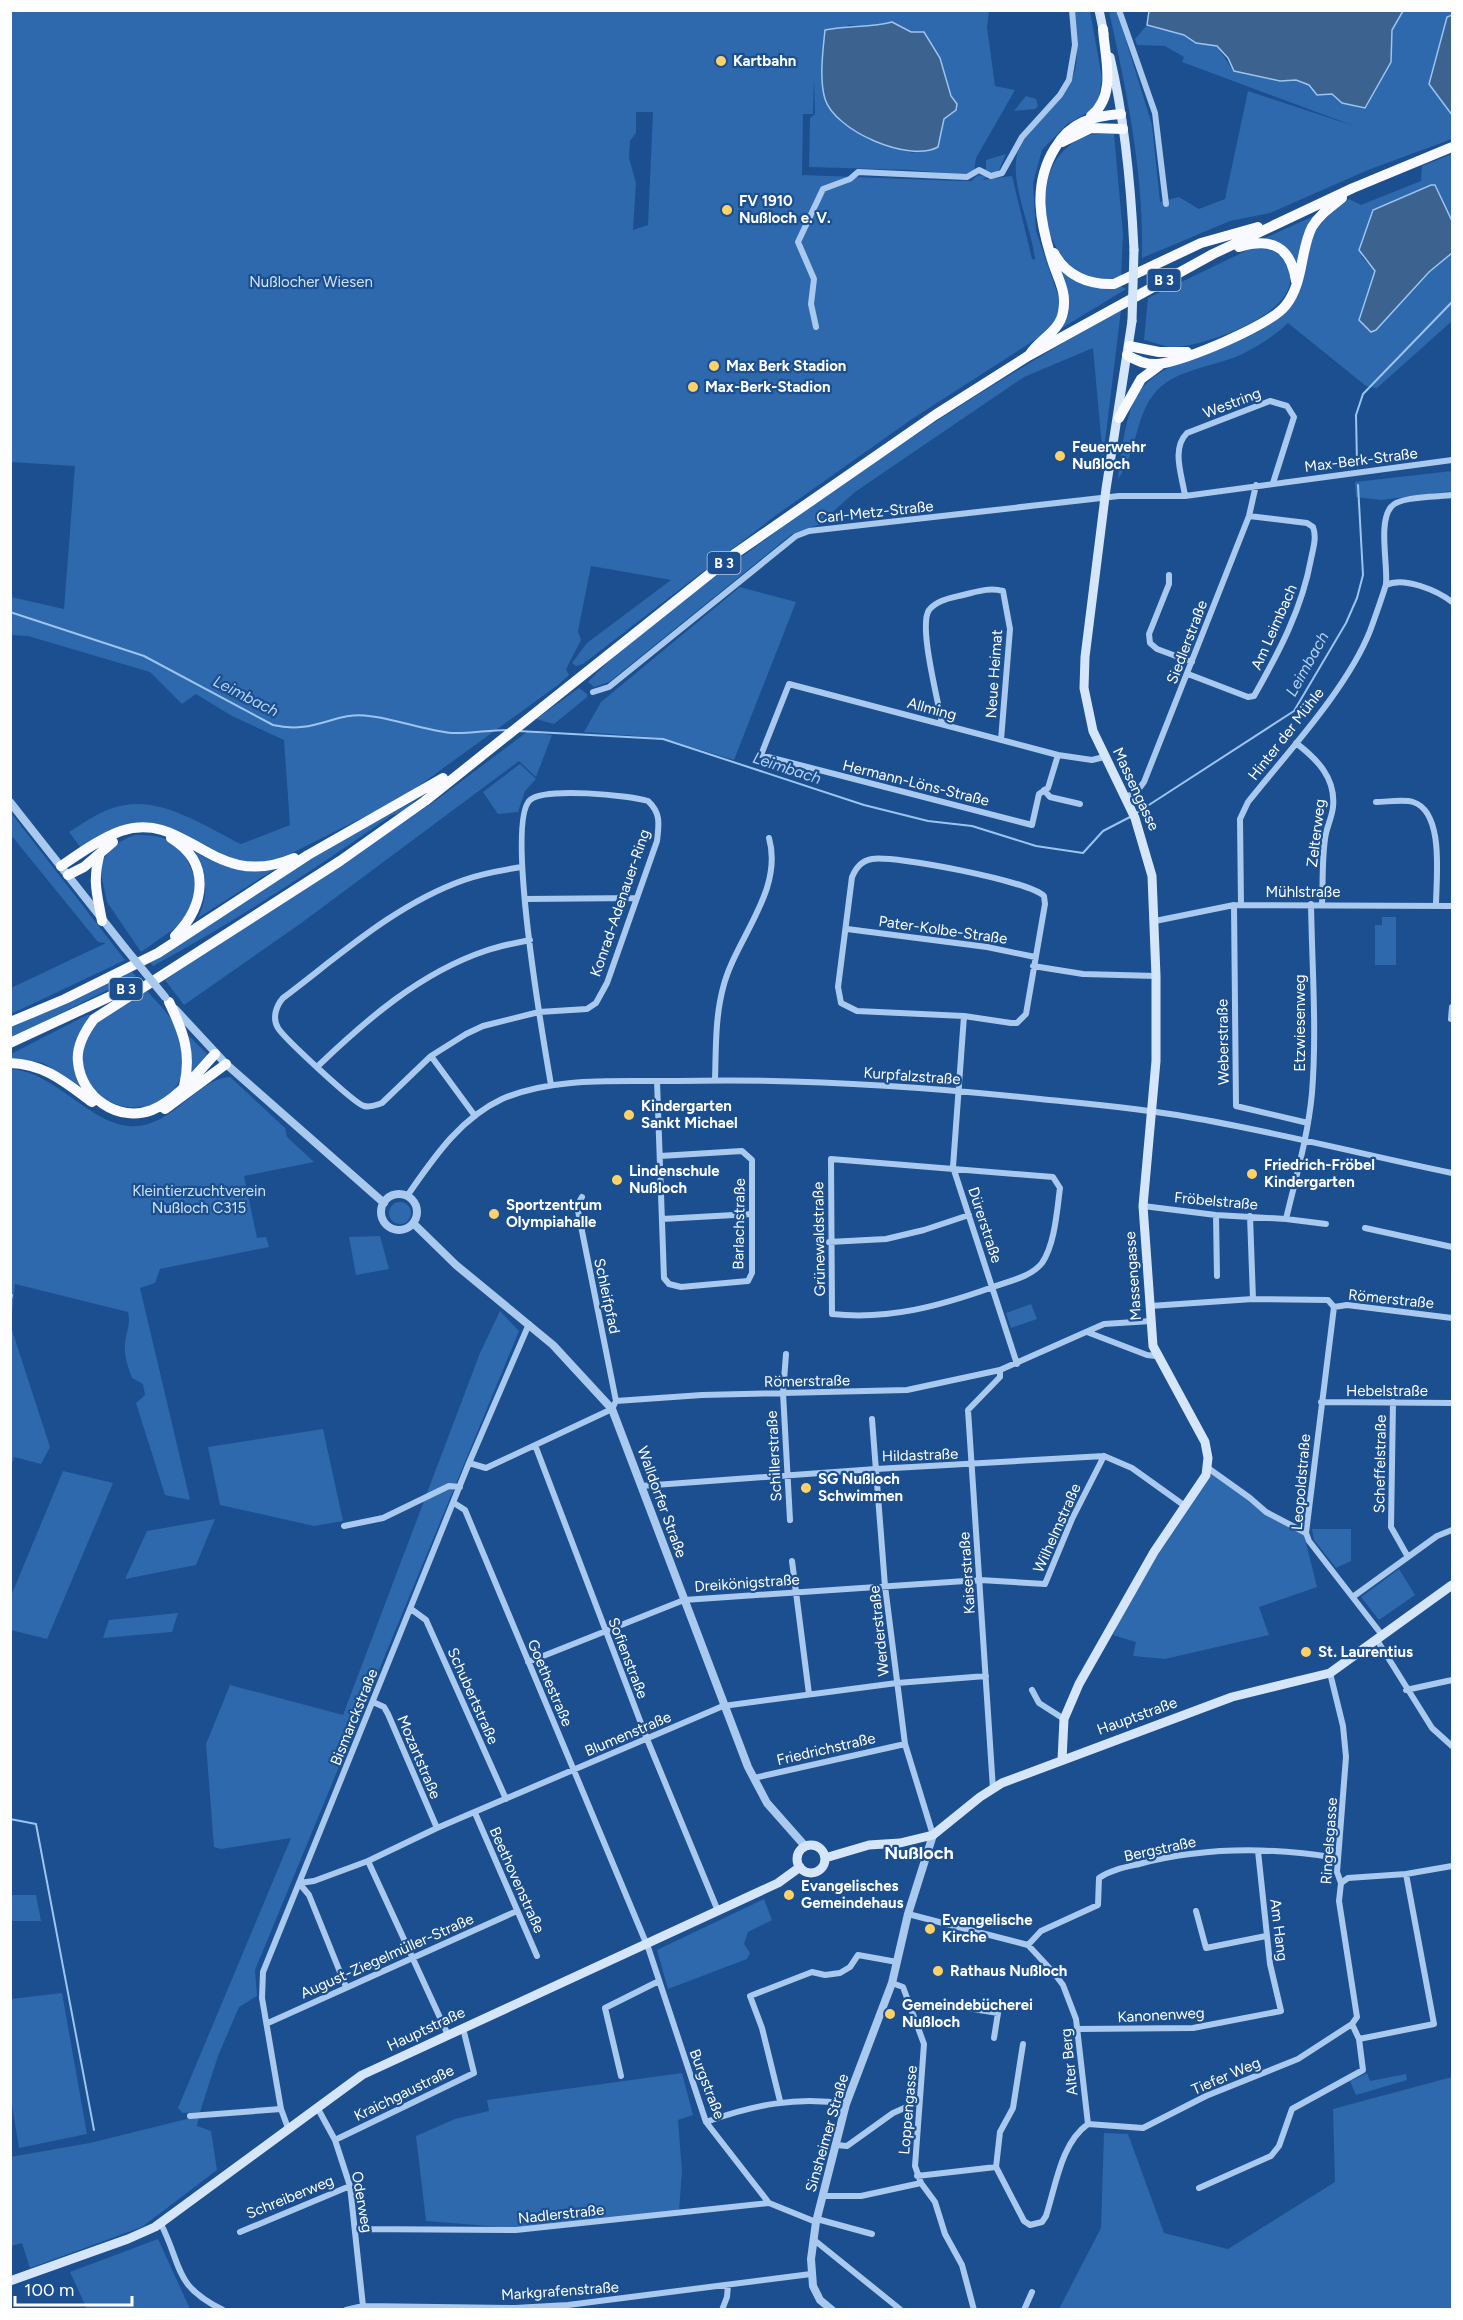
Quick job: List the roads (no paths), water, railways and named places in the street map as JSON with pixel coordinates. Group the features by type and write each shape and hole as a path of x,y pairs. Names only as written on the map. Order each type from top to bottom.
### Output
{"highway":[{"path":"1028,356 1038,342 1056,329 1064,309 1065,293 1046,239 1039,193 1044,168 1061,136 1089,117 1106,100 1108,88 1103,29"},
{"path":"1089,117 1121,114"},
{"path":"1055,148 1091,128 1123,129"},
{"name":"B 3","path":"10,1043 121,992 208,945 340,861 425,801 473,760 736,553 935,415 1028,356 1213,254 1273,224 1452,147"},
{"path":"1119,418 1141,379 1162,364 1218,345 1268,320 1285,306 1296,284 1311,228 1324,210 1353,188"},
{"path":"1046,239 1065,269 1091,283 1114,284 1201,243 1273,224"},
{"path":"1213,254 1253,242 1268,243 1282,249 1290,259 1296,284"},
{"path":"1128,351 1196,352"},
{"path":"1128,351 1142,363 1162,364"},
{"name":"B 3","path":"10,1022 65,999 158,953 308,855 473,760"},
{"path":"65,870 120,831 147,827 173,832 218,859 244,867 262,867 308,855"},
{"path":"65,870 84,867 123,836 150,832 174,840 188,852 195,863 200,893 196,908 183,927 158,953"},
{"path":"100,853 94,874 94,888 102,921"},
{"path":"208,945 94,1019 79,1049 78,1061 82,1079 95,1098 112,1109 131,1113 153,1110 167,1101 215,1054"},
{"path":"167,999 183,1031 188,1050 189,1067 184,1086"},
{"path":"10,1063 40,1067 57,1075 100,1108 116,1115 132,1118 153,1114 170,1107 225,1065"}],"main road":[{"path":"1098,10 1123,129"},
{"name":"Massengasse","path":"1123,129 1134,250 1132,321 1105,498 1085,657 1084,688 1089,720 1133,814 1150,861 1155,921 1156,976 1152,1111 1143,1206 1151,1321 1156,1356 1205,1442 1208,1449 1208,1468"},
{"path":"1062,1760 1064,1719 1079,1684 1125,1600 1202,1482 1208,1468"},
{"name":"Hauptstraße","path":"10,2280 128,2240 161,2224 317,2106 362,2075 778,1883 800,1866 807,1872 816,1872 823,1867 825,1858 857,1847 900,1843 933,1836 993,1789 1062,1760 1232,1697 1330,1673 1452,1585"},
{"path":"800,1866 798,1855 805,1846 813,1845 820,1848 825,1858"}],"street":[{"path":"816,327 810,304 814,279 798,242 823,189 850,179 858,172 967,177 979,170 997,176 1028,129 1060,95 1069,80 1073,65 1071,10"},
{"path":"1119,10 1155,113 1166,204"},
{"name":"Westring","path":"1185,496 1178,449 1180,440 1187,434 1270,401 1287,406 1294,417 1273,483"},
{"name":"Max-Berk-Straße","path":"1273,483 1346,476 1452,460"},
{"path":"1105,498 1185,496 1273,483"},
{"name":"Siedlerstraße","path":"1125,798 1138,790 1144,782 1249,516 1256,485"},
{"name":"Hinter der Mühle","path":"1238,905 1240,819 1248,802 1334,691 1362,646 1386,585 1384,573 1387,515 1391,506 1399,501 1452,495"},
{"name":"Carl-Metz-Straße","path":"593,692 609,687 796,536 828,528 1105,498"},
{"name":"Am Leimbach","path":"1188,674 1248,696 1254,696 1277,656 1300,604 1313,549 1313,527 1307,523 1249,516"},
{"path":"1169,575 1169,584 1149,634 1150,643 1156,649 1192,662"},
{"path":"1386,585 1399,582 1416,586 1452,602"},
{"name":"Neue Heimat","path":"942,724 927,637 926,616 930,609 945,599 994,588 1004,591 1010,629 1001,740"},
{"name":"Allming","path":"789,684 1058,755 1092,760 1104,756"},
{"name":"Hermann-Löns-Straße","path":"789,684 761,755 1032,825 1039,794 1048,788 1058,755"},
{"name":"Zelterweg","path":"1296,742 1323,768 1332,789 1333,808 1323,854 1323,904"},
{"path":"1044,790 1050,797 1080,804"},
{"name":"Konrad-Adenauer-Ring","path":"539,1012 587,1009 596,1003 607,983 657,841 660,821 653,806 640,799 544,794 533,797 526,804 522,813 522,867 525,899 539,1012 551,1085"},
{"path":"10,802 65,870 102,921 225,1065 384,1203"},
{"path":"1376,802 1413,802 1426,810 1436,839 1436,905"},
{"path":"715,1080 716,1035 723,988 731,960 765,895 773,855 769,838"},
{"path":"868,860 896,860 983,876 1039,891 1044,896 1045,904 1026,1014 1017,1023 964,1016 857,1011 846,1007 841,1003 838,987 847,929 852,877 856,868 868,860"},
{"path":"522,867 464,879 411,905 375,927 283,998 276,1014 278,1029 358,1104 375,1106 382,1103 431,1056 446,1045 483,1026 539,1012"},
{"path":"525,899 637,898"},
{"name":"Etzwiesenweg","path":"1305,1141 1314,1045 1311,904"},
{"name":"Mühlstraße","path":"1155,921 1238,905 1452,906"},
{"name":"Weberstraße","path":"1238,905 1236,1106 1308,1123"},
{"name":"Pater-Kolbe-Straße","path":"847,929 987,947 1035,957"},
{"path":"318,1066 352,1034 415,986 485,951 530,940"},
{"path":"1033,966 1076,972 1156,976"},
{"path":"1451,1019 1452,1007"},
{"name":"Dürerstraße","path":"964,1016 953,1167 1017,1364"},
{"path":"431,1056 475,1116"},
{"name":"Kurpfalzstraße","path":"407,1196 431,1162 475,1116 503,1099 551,1085 657,1081 768,1079 957,1090 1152,1111 1379,1156 1452,1173"},
{"name":"Barlachstraße","path":"657,1081 664,1278 669,1284 681,1287 748,1281 752,1273 752,1160 742,1150 660,1156"},
{"path":"1286,1219 1305,1141"},
{"name":"Grünewaldstraße","path":"953,1167 831,1159 829,1242 832,1314 856,1316 910,1312 950,1302 992,1287"},
{"path":"953,1167 1047,1175 1053,1177 1059,1188 1048,1250 1043,1261 1028,1274 992,1287"},
{"path":"392,1195 407,1196 416,1208 413,1223 404,1230 389,1228 381,1216 384,1203 392,1195"},
{"name":"Schleifpfad","path":"582,1197 577,1206 614,1405"},
{"name":"Fröbelstraße","path":"1143,1206 1216,1215 1326,1224"},
{"path":"662,1219 752,1214"},
{"path":"829,1242 886,1239 924,1230 969,1215"},
{"path":"1216,1215 1217,1276"},
{"path":"1250,1216 1253,1299"},
{"name":"Walldorfer Straße","path":"413,1223 456,1265 553,1345 614,1405 641,1486 723,1706 754,1778 775,1813 805,1846"},
{"path":"1365,1228 1452,1247"},
{"name":"Römerstraße","path":"1150,1306 1253,1299 1328,1300 1334,1306 1347,1305 1452,1318"},
{"name":"Leopoldstraße","path":"1334,1306 1306,1533 1309,1541 1354,1596 1406,1690 1440,1736 1452,1746"},
{"name":"Römerstraße","path":"469,1463 486,1468 614,1405 702,1395 907,1390 1000,1370 1104,1324 1151,1321"},
{"name":"Bismarckstraße","path":"288,2128 281,2109 262,1998 262,1972 469,1463 529,1324"},
{"path":"1087,1332 1147,1355 1156,1356"},
{"name":"Schillerstraße","path":"786,1354 783,1393 790,1520"},
{"name":"Kaiserstraße","path":"993,1789 968,1410 1000,1377 1000,1370"},
{"name":"Hebelstraße","path":"1321,1402 1452,1403"},
{"name":"Scheffelstraße","path":"1393,1402 1391,1527 1408,1557"},
{"name":"Werderstraße","path":"872,1419 885,1586 905,1744 933,1836"},
{"name":"Sofienstraße","path":"535,1445 646,1739 718,1911"},
{"name":"Hildastraße","path":"641,1486 876,1468 970,1465 1104,1456 1132,1468 1185,1506"},
{"name":"Wilhelmstraße","path":"980,1580 1045,1584 1072,1519 1104,1456"},
{"path":"1208,1468 1250,1497 1266,1512 1306,1533"},
{"path":"344,1526 376,1521 449,1486 460,1487"},
{"name":"Goethestraße","path":"454,1503 465,1510 646,1944"},
{"path":"1354,1596 1437,1536 1452,1530"},
{"path":"792,1561 809,1694"},
{"name":"Dreikönigstraße","path":"528,1662 684,1600 980,1580"},
{"name":"Schubertstraße","path":"411,1609 426,1620 506,1799"},
{"name":"Ringelsgasse","path":"1330,1673 1343,1726 1346,1757 1337,1872 1341,1883 1339,1901 1358,2011 1352,2024"},
{"name":"Blumenstraße","path":"298,1883 314,1881 368,1861 437,1828 723,1706 897,1683 986,1676"},
{"path":"1406,1690 1452,1680"},
{"path":"1032,1690 1039,1703 1064,1719"},
{"name":"Mozartstraße","path":"373,1702 384,1707 388,1714 437,1828"},
{"name":"Friedrichstraße","path":"754,1778 905,1744"},
{"name":"Beethovenstraße","path":"475,1813 537,1956"},
{"name":"Sinsheimer Straße","path":"832,2310 815,2293 811,2274 813,2239 846,2104 892,1983 908,1914 933,1836"},
{"name":"Bergstraße","path":"1028,1945 1041,1931 1098,1905 1099,1878 1170,1856 1217,1850 1304,1853 1337,1858"},
{"name":"Am Hang","path":"1258,1851 1266,1936 1281,2011"},
{"path":"368,1861 448,2035"},
{"path":"1341,1883 1354,1877 1406,1874 1452,1866"},
{"path":"1359,2039 1434,2024 1406,1874"},
{"path":"298,1883 309,1895 346,1987"},
{"name":"August-Ziegelmüller-Straße","path":"268,2023 517,1911"},
{"path":"1196,1911 1206,1948 1266,1936"},
{"path":"908,1914 1028,1945"},
{"name":"Burgstraße","path":"646,1944 706,2122 769,2203"},
{"name":"Alter Berg","path":"1028,1945 1063,1985 1074,2013 1088,2124"},
{"path":"742,1999 813,1972 825,1975 840,1973 850,1967 858,1954 897,1962"},
{"path":"621,2076 604,2008 659,1981"},
{"name":"Loppengasse","path":"892,1983 903,1987 924,2044 915,2144 918,2176 935,2202 945,2234 962,2265 974,2310"},
{"path":"750,1996 762,2028 780,2101"},
{"path":"909,2006 961,2007 998,2013 994,2038"},
{"name":"Kanonenweg","path":"1077,2029 1193,2028 1281,2011"},
{"path":"1198,2188 1272,2156 1279,2146 1292,2109 1363,2070 1359,2039 1352,2024"},
{"name":"Tiefer Weg","path":"1088,2124 1143,2128 1206,2096 1298,2059 1352,2024"},
{"name":"Kraichgaustraße","path":"335,2140 474,2073 464,2028"},
{"path":"1023,2044 1013,2108 1000,2132 996,2168 1024,2221 1030,2225 1042,2222 1068,2148 1077,2133 1088,2124"},
{"path":"706,2122 780,2101 818,2099 846,2104"},
{"path":"836,2145 847,2146 892,2113 918,2102"},
{"name":"Oderweg","path":"317,2106 335,2140 350,2186 363,2306"},
{"path":"190,2116 281,2109"},
{"path":"918,2176 996,2168"},
{"path":"823,2196 861,2196 921,2183"},
{"name":"Schreiberweg","path":"240,2232 350,2186"},
{"path":"769,2203 817,2221 872,2234"},
{"name":"Nadlerstraße","path":"355,2229 516,2230 769,2203"},
{"path":"161,2224 177,2268 187,2285 204,2300 224,2310"},
{"path":"813,2239 901,2310"},
{"name":"Markgrafenstraße","path":"346,2310 363,2306 515,2308 568,2305 811,2274"},
{"path":"722,2310 727,2297 728,2285"},
{"path":"1024,2310 1032,2292"}],"waterway":[{"name":"Leimbach","path":"1357,463 1356,415 1363,394 1452,302"},
{"name":"Leimbach","path":"1135,814 1294,711 1346,623 1357,598 1363,575 1358,485"},
{"name":"Leimbach","path":"10,612 144,656 273,725 301,727 357,715 379,717 451,733 507,730"},
{"name":"Leimbach","path":"518,731 663,739 864,805 928,821 972,826 1036,846 1083,853 1103,831 1130,817"},
{"path":"10,1278 11,1282"},
{"path":"10,1302 12,1295"},
{"path":"10,1819 36,1824 94,2130"}],"place":[{"name":"Kartbahn","path":"721,61"},
{"name":"FV 1910 Nußloch e. V.","path":"727,210"},
{"name":"Max Berk Stadion","path":"714,366"},
{"name":"Max-Berk-Stadion","path":"693,387"},
{"name":"Feuerwehr Nußloch","path":"1060,456"},
{"name":"Kindergarten Sankt Michael","path":"629,1115"},
{"name":"Friedrich-Fröbel Kindergarten","path":"1252,1174"},
{"name":"Lindenschule Nußloch","path":"617,1180"},
{"name":"Sportzentrum Olympiahalle","path":"494,1214"},
{"name":"SG Nußloch Schwimmen","path":"806,1488"},
{"name":"St. Laurentius","path":"1306,1652"},
{"name":"Evangelisches Gemeindehaus","path":"789,1895"},
{"name":"Evangelische Kirche","path":"930,1929"},
{"name":"Rathaus Nußloch","path":"938,1971"},
{"name":"Gemeindebücherei Nußloch","path":"890,2014"}],"district":[{"name":"Nußloch","path":"919,1853"}],"park label":[{"name":"Nußlocher Wiesen","path":"311,282"},
{"name":"Kleintierzuchtverein Nußloch C315","path":"199,1200"}]}
